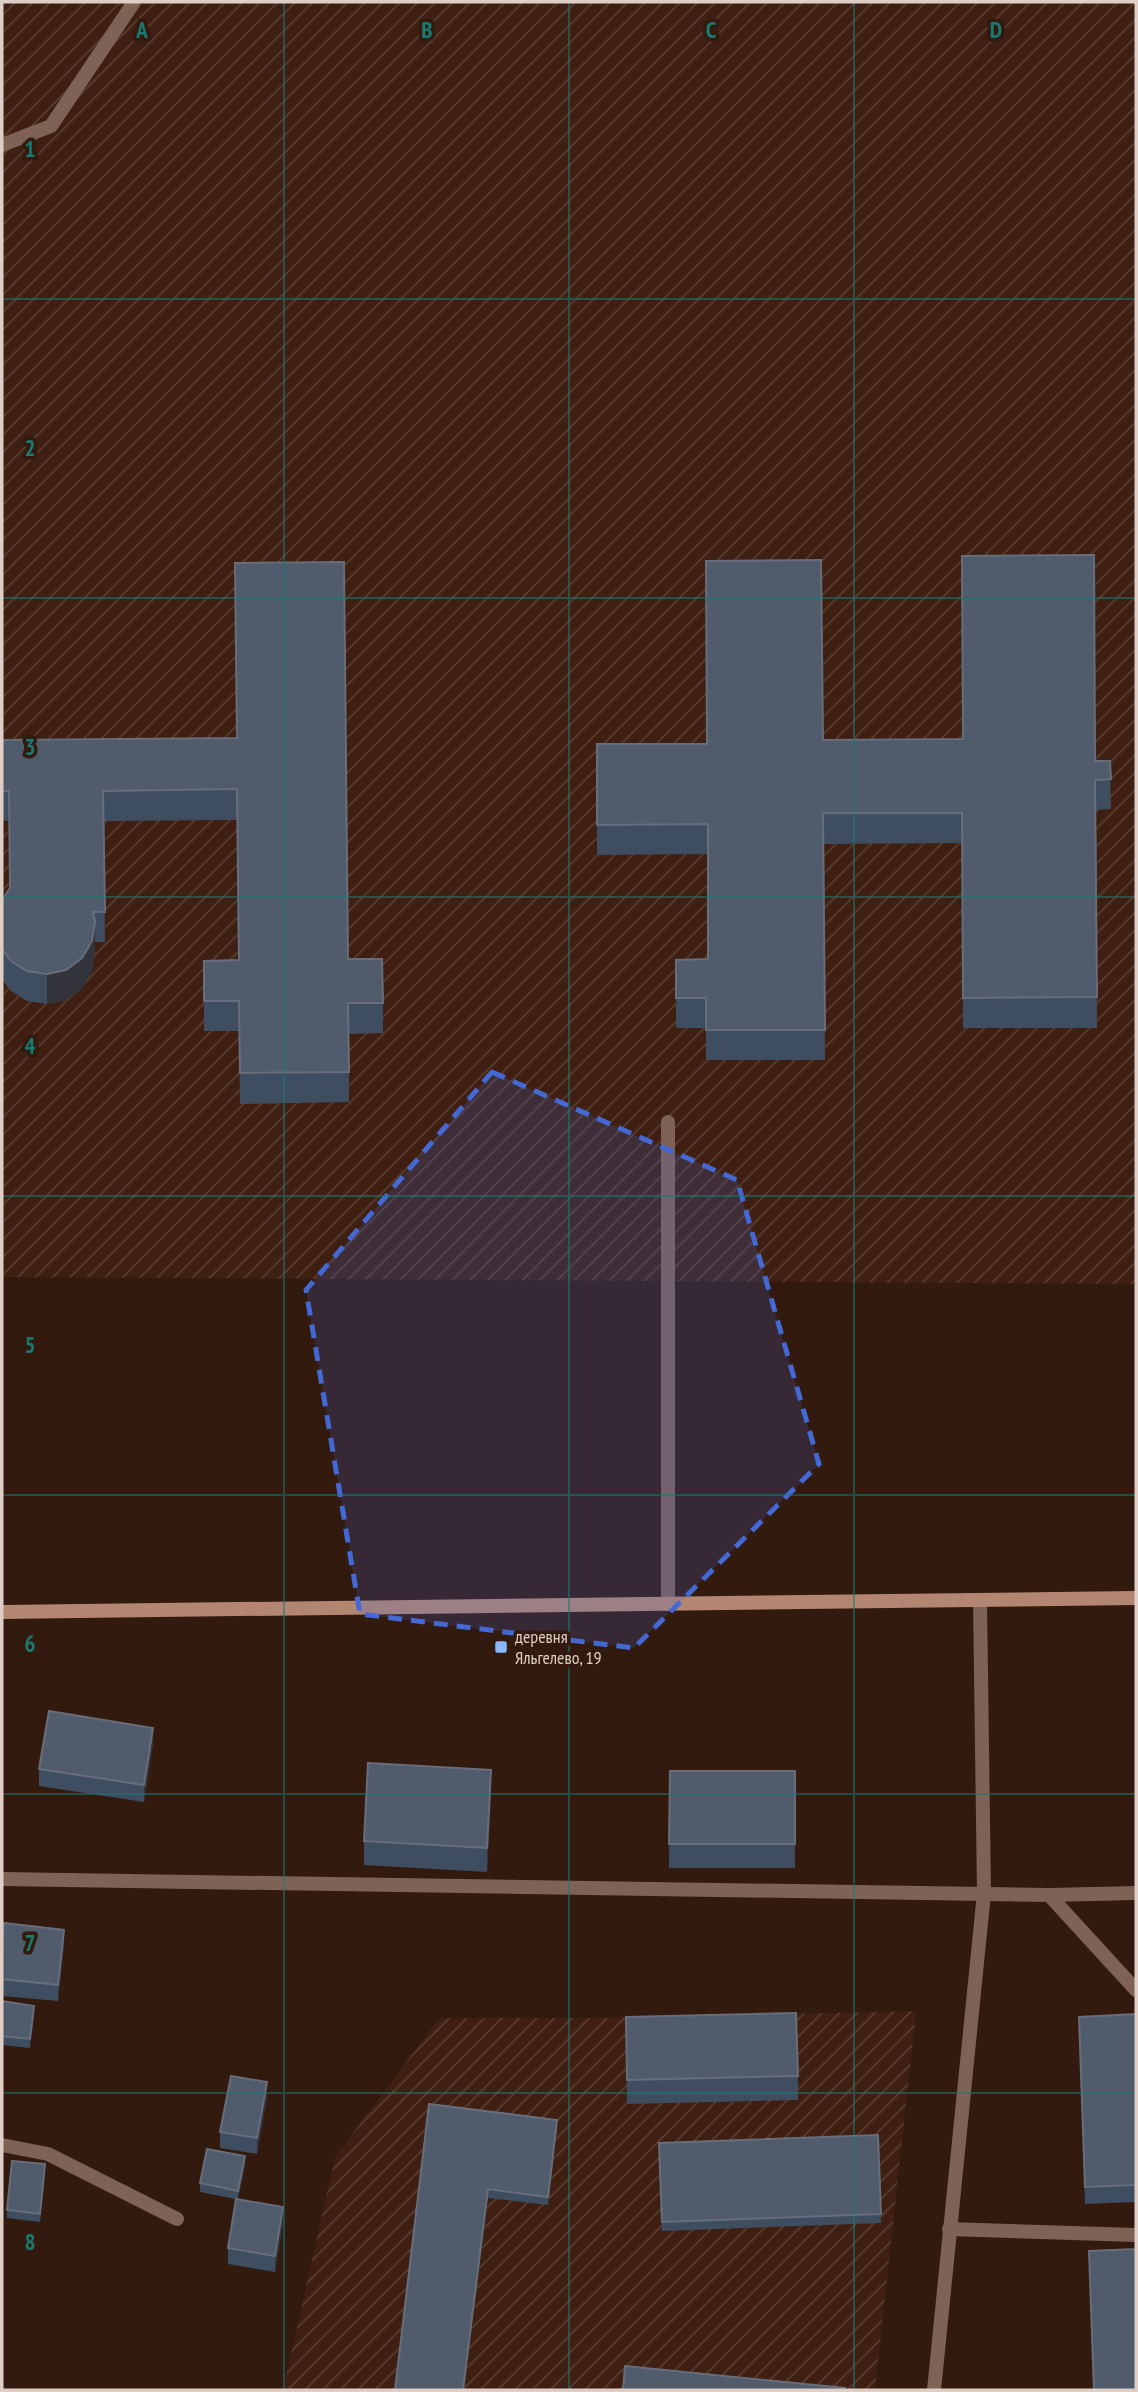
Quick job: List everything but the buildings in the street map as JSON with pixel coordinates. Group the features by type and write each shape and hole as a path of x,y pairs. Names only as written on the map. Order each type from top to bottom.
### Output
{"main road":[{"path":"2,1612 1136,1598"}],"street":[{"path":"2,145 51,126 134,2"},
{"path":"668,1122 668,1604"},
{"path":"934,2390 984,1893 980,1600"},
{"path":"2,1879 1049,1895 1136,1893"},
{"path":"1049,1895 1136,1990"},
{"path":"2,2145 48,2154 177,2219"},
{"path":"950,2229 1136,2235"}],"highlighted area":[{"path":"492,1072 737,1180 819,1464 634,1648 360,1614 306,1290"}],"shaded area":[{"path":"2,2 1136,2 1136,1284 2,1277"},
{"path":"916,2011 875,2390 283,2390 335,2157 439,2018 609,2018"}],"place":[{"name":"деревня Яльгелево, 19","path":"501,1647"}]}
